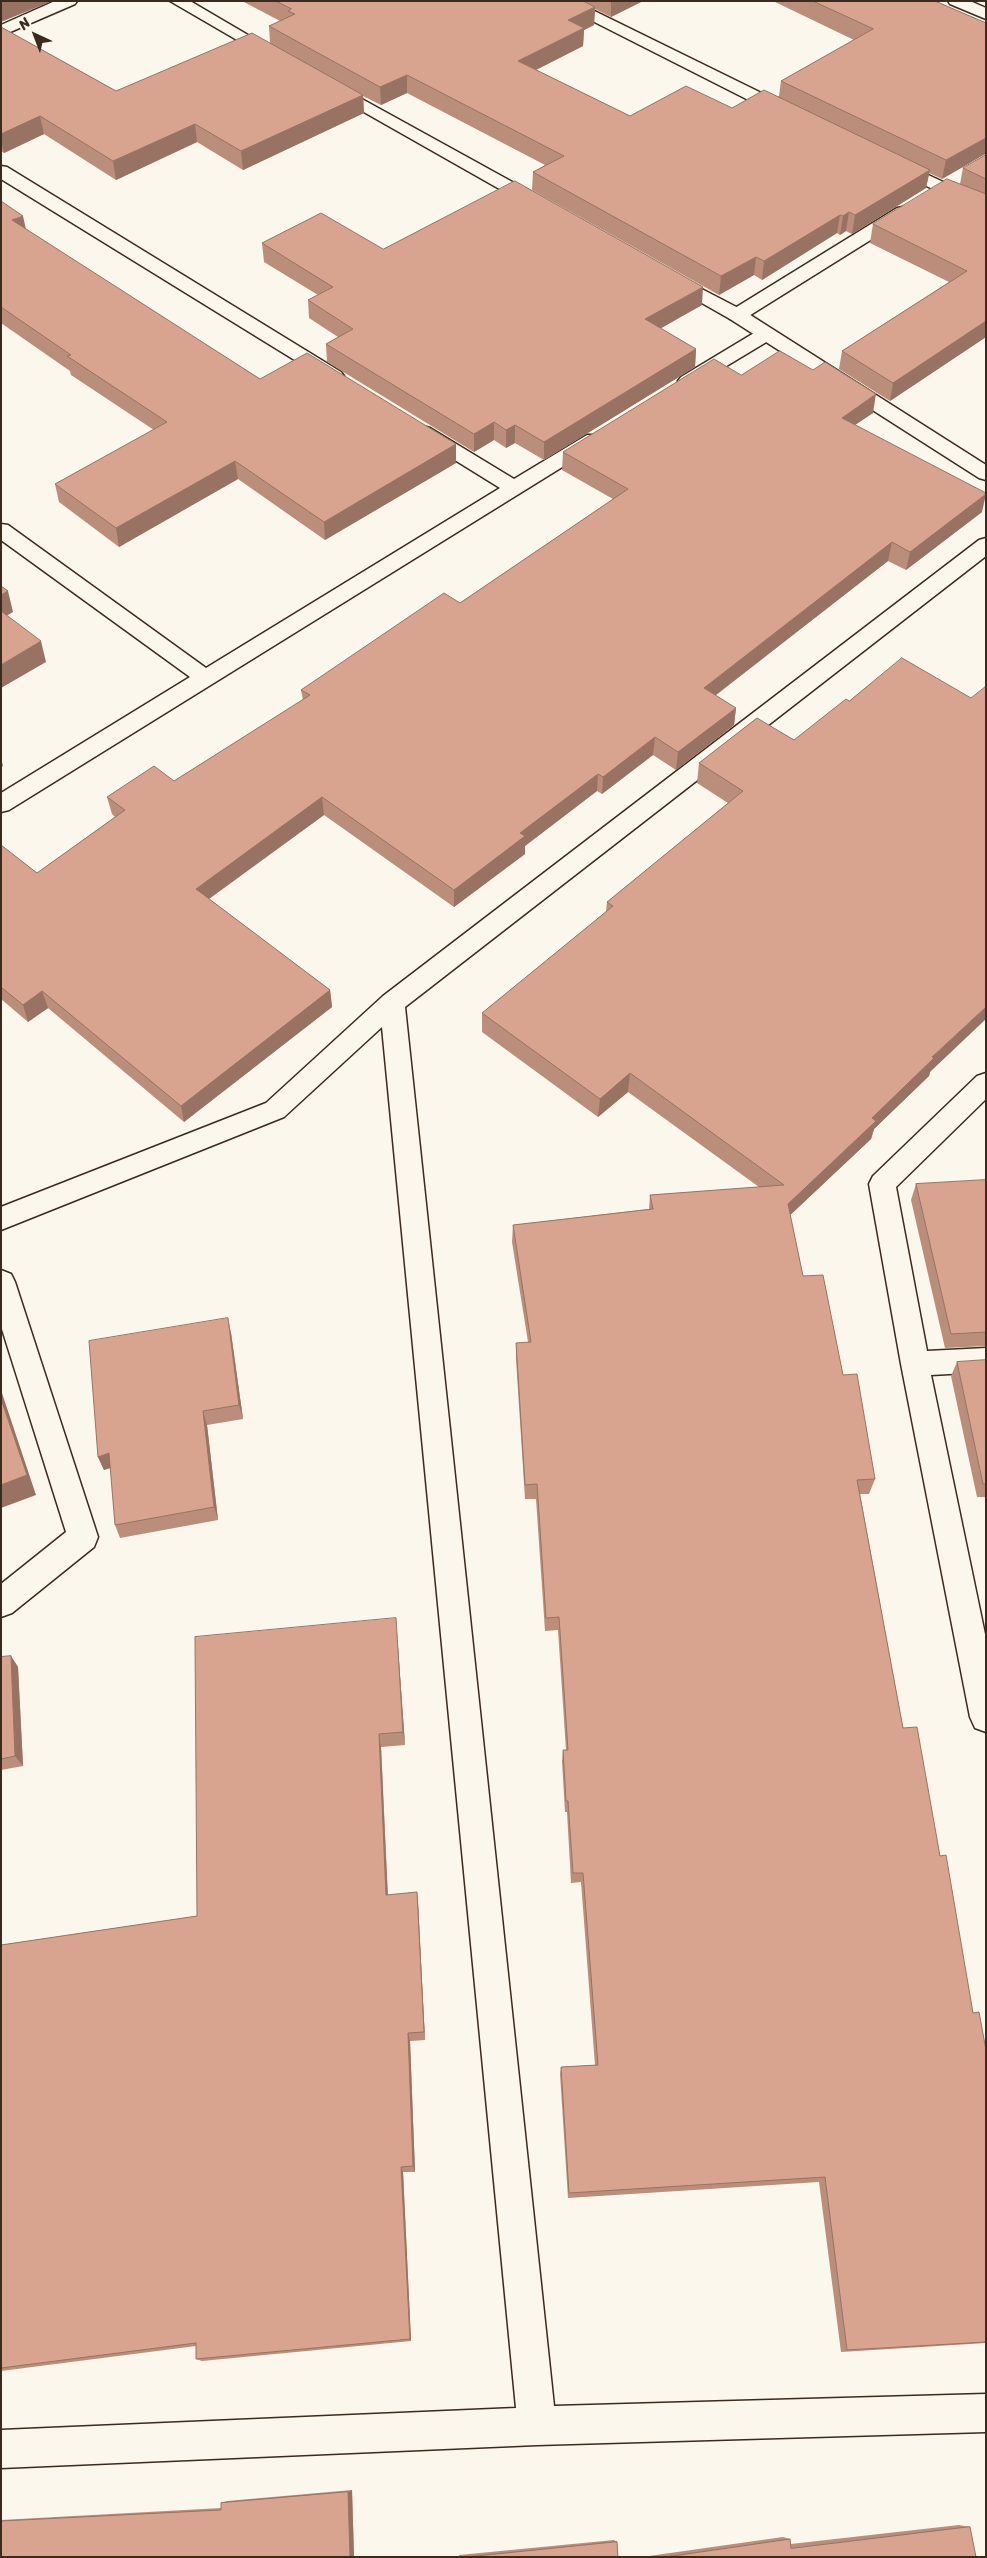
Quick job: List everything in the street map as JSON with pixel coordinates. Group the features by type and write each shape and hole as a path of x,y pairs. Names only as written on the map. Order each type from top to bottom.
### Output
{"street":[{"path":"1,31 69,1"},
{"path":"178,1 290,64"},
{"path":"561,1 800,119"},
{"path":"956,1 986,14"},
{"path":"316,79 556,214"},
{"path":"880,158 950,184 986,209"},
{"path":"1,170 346,384"},
{"path":"737,316 950,184"},
{"path":"659,272 737,316 986,474"},
{"path":"674,390 766,334"},
{"path":"405,421 514,488"},
{"path":"1,804 615,426"},
{"path":"1,530 206,678"},
{"path":"1,1219 275,1110 392,1003 986,545"},
{"path":"392,1003 537,2426"},
{"path":"986,1083 882,1184 915,1364 986,1717"},
{"path":"1,1282 83,1537 1,1603"},
{"path":"915,1364 986,1360"},
{"path":"1,2449 537,2426 986,2413"}],"building":[{"path":"276,1 583,1 595,7 568,20 584,28 518,61 630,116 686,86 732,108 764,90 930,170 855,215 849,212 843,216 840,215 764,261 756,257 721,276 533,172 564,156 407,75 380,87 269,26 295,14 288,11 291,9"},
{"path":"813,1 935,1 986,23 986,138 946,160 781,81 873,29"},
{"path":"1,27 116,91 252,33 363,95 241,151 195,124 113,161 40,116 1,134"},
{"path":"986,155 986,179 963,168"},
{"path":"947,179 986,194 986,321 893,383 842,351 967,271 873,224"},
{"path":"515,181 703,287 645,319 696,349 544,442 515,425 506,430 494,422 474,434 326,344 353,329 308,300 333,287 262,243 321,213 383,249"},
{"path":"1,201 23,216 12,220 260,379 307,353 456,444 324,522 235,461 116,528 55,484 167,422 67,356 71,355 1,307"},
{"path":"780,351 813,370 825,362 876,394 842,418 986,494 910,552 892,542 704,688 736,708 678,752 655,737 603,777 598,774 520,833 525,836 454,890 322,797 196,889 330,990 181,1106 42,991 23,1005 1,987 1,845 37,873 125,810 107,797 154,766 174,781 310,695 301,690 444,593 460,603 628,489 563,452 714,359 741,375"},
{"path":"1,586 8,591 1,595"},
{"path":"1,611 41,641 1,665"},
{"path":"902,658 971,698 986,686 986,1007 932,1057 934,1058 872,1118 876,1121 788,1204 803,1276 823,1275 843,1375 857,1374 875,1479 857,1480 903,1728 917,1727 940,1856 946,1855 973,2013 979,2012 986,2050 986,2342 847,2350 825,2177 569,2193 561,2067 598,2065 583,1873 573,1873 568,1801 566,1801 563,1750 568,1750 559,1617 546,1618 537,1484 525,1485 516,1343 531,1342 513,1225 653,1209 650,1195 784,1185 630,1073 600,1099 482,1013 613,906 607,902 743,791 699,763 757,718 794,740 846,699 849,701"},
{"path":"986,1180 986,1332 951,1334 916,1184"},
{"path":"228,1318 239,1405 203,1411 214,1507 115,1525 109,1453 98,1457 89,1341"},
{"path":"986,1360 986,1484 983,1484 957,1362"},
{"path":"1,1399 27,1475 1,1485"},
{"path":"396,1618 403,1732 379,1734 386,1895 417,1892 424,2032 408,2033 413,2166 401,2167 410,2339 196,2359 196,2343 1,2368 1,1945 197,1916 195,1637"},
{"path":"11,1656 15,1756 1,1759 1,1657"},
{"path":"348,2492 350,2557 1,2557 1,2521 221,2510 221,2503"},
{"path":"970,2527 976,2557 666,2557 790,2539 791,2548"},
{"path":"617,2542 618,2557 467,2557"}]}
